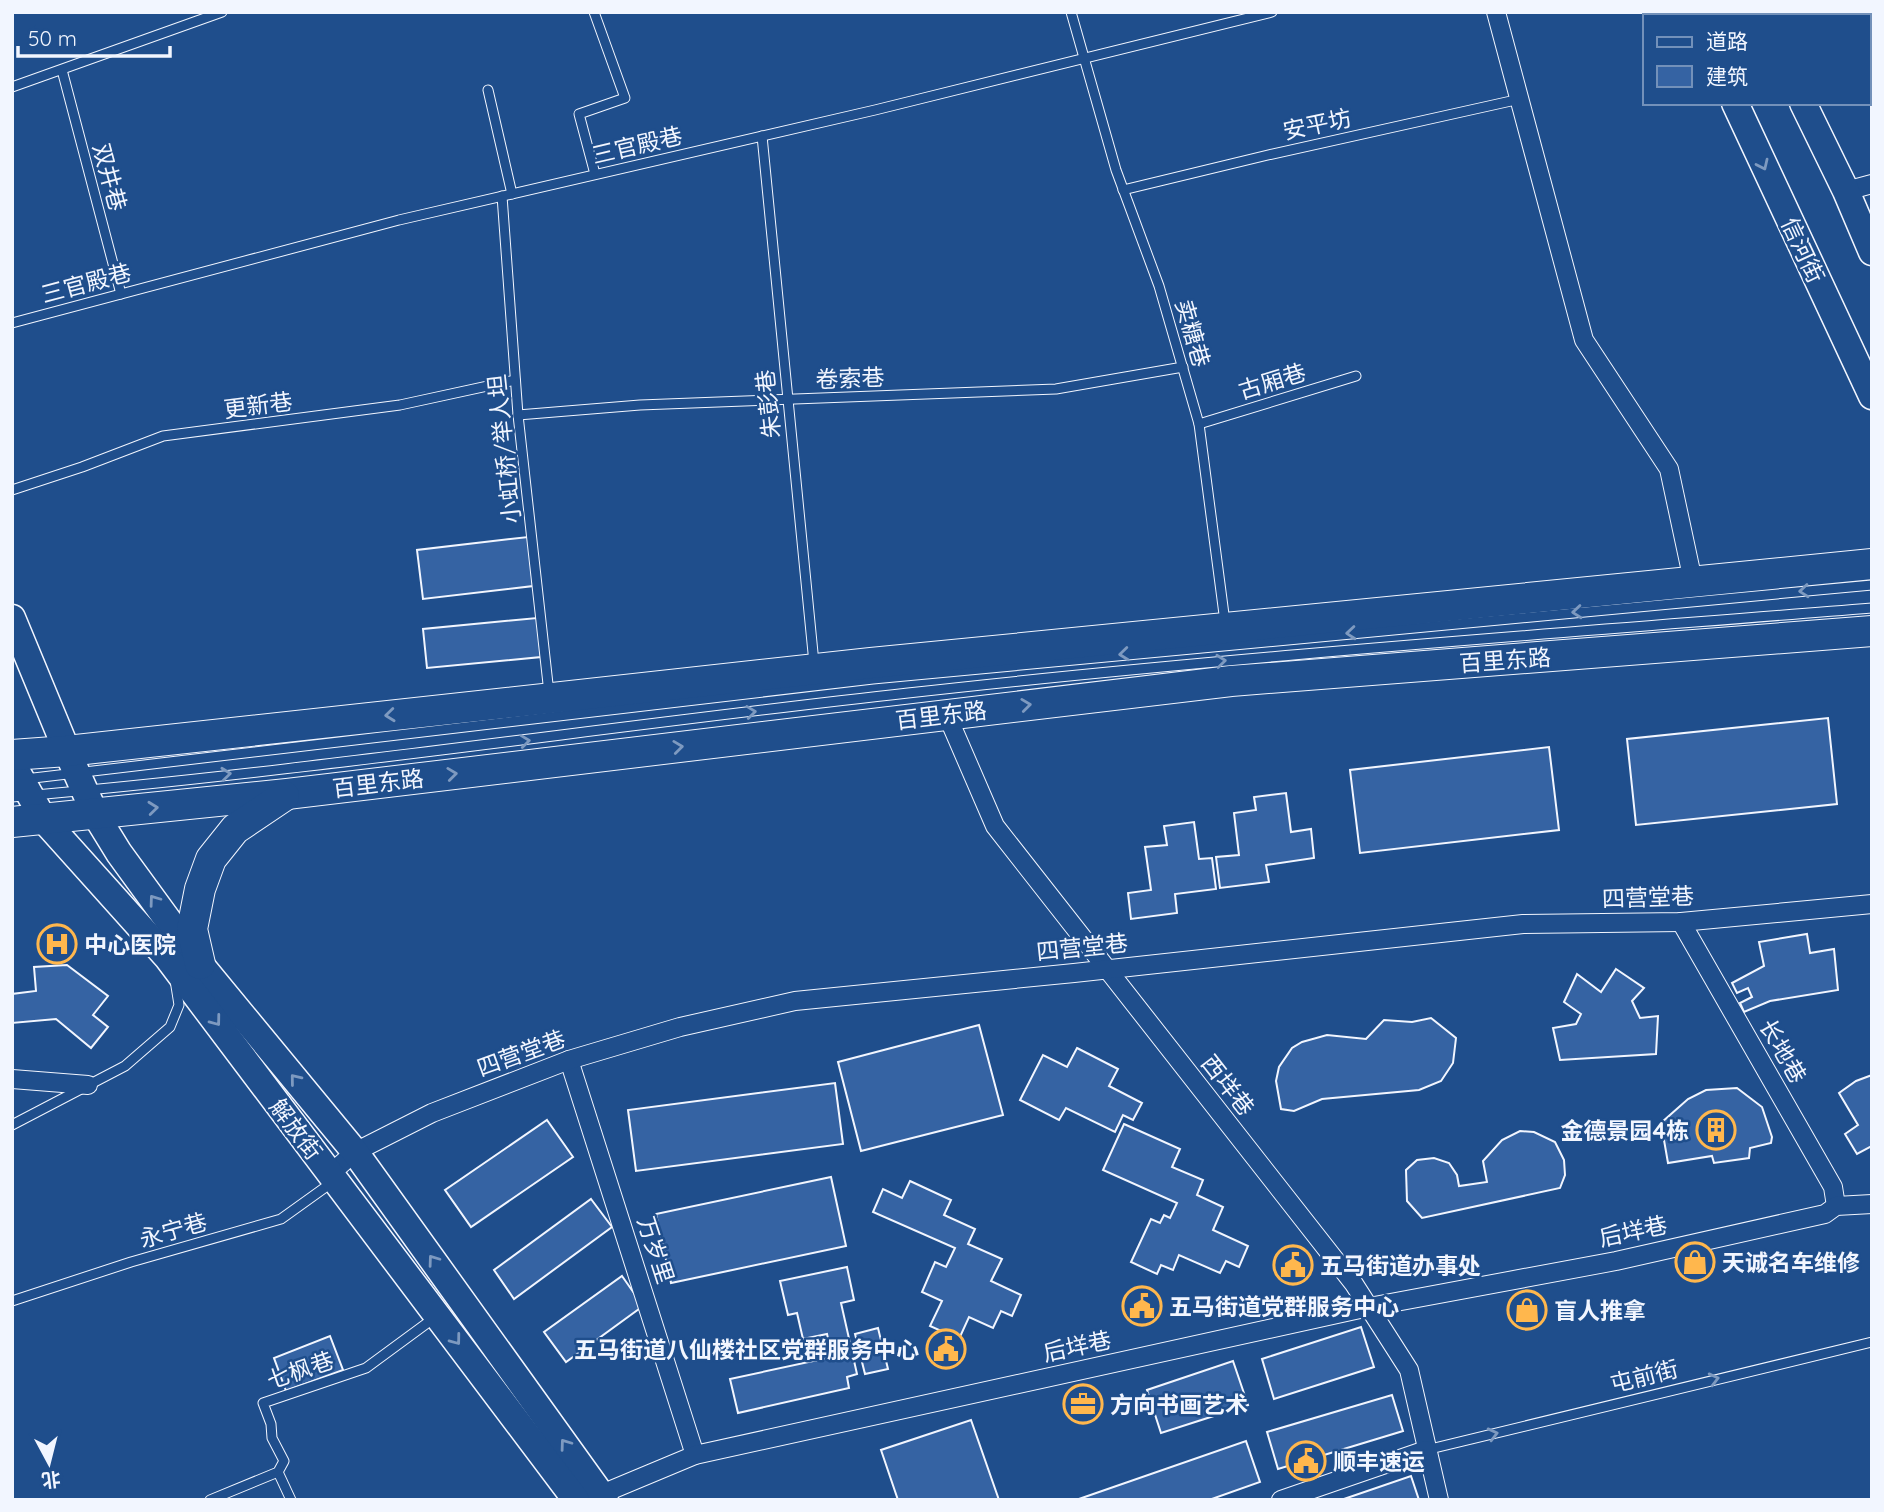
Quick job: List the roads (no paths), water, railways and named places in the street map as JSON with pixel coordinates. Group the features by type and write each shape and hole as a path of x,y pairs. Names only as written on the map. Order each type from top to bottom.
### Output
{"main road":[{"name":"信河街","path":"1735,105 1872,396"},
{"path":"1804,105 1866,226 1872,252"},
{"name":"百里东路","path":"21,784 81,782 550,697 1872,564"},
{"name":"解放街","path":"12,618 81,782 119,853 187,964 333,1177 576,1500"},
{"name":"百里东路","path":"21,784 81,782 286,794 1231,681 1872,631"},
{"name":"百里东路","path":"12,822 21,784"},
{"name":"解放街","path":"21,784 355,1152 598,1498"},
{"path":"187,964 200,889 211,859 235,829 286,794"}],"street":[{"path":"1496,12 1584,340 1669,469 1693,581"},
{"path":"1846,191 1872,184"},
{"name":"西垟巷","path":"947,715 995,826 1345,1273 1409,1370 1439,1500"},
{"name":"四营堂巷","path":"333,1177 355,1152 432,1112 569,1060 681,1027 795,1001 1522,924 1681,922 1872,904"},
{"name":"长地巷","path":"1681,922 1833,1187 1836,1206"},
{"name":"万岁里","path":"569,1060 695,1455"},
{"path":"12,1079 88,1086"},
{"name":"后垟巷","path":"598,1498 695,1455 1369,1307 1616,1261 1825,1214 1836,1206 1872,1204"},
{"path":"1281,1500 1426,1450"}],"lane":[{"path":"12,87 222,12"},
{"path":"594,12 625,98 579,114 595,174"},
{"name":"卖糖巷","path":"1072,12 1116,170 1159,286 1199,424 1226,627"},
{"name":"三官殿巷","path":"12,323 399,220 762,136 1272,12"},
{"name":"双井巷","path":"62,70 121,294"},
{"name":"小虹桥/举人坦","path":"488,90 507,195 518,415 550,697"},
{"name":"安平坊","path":"1123,190 1520,99"},
{"name":"朱彭巷","path":"762,136 814,669"},
{"name":"卷索巷","path":"518,415 640,405 1056,390 1182,368"},
{"name":"古厢巷","path":"1199,424 1356,376"},
{"name":"更新巷","path":"12,490 163,436 400,405 516,380"},
{"path":"81,782 873,679 1872,585"},
{"path":"81,782 500,744 912,692 1215,661 1872,608"},
{"path":"12,1125 125,1066 170,1027 179,1005 187,964"},
{"name":"永宁巷","path":"12,1301 131,1262 281,1219 333,1177"},
{"name":"七枫巷","path":"278,1472 284,1461 272,1438 271,1424 263,1403 366,1368 437,1315"},
{"name":"屯前街","path":"1426,1450 1872,1342"},
{"path":"210,1500 278,1472 290,1500"}],"place":[{"name":"中心医院","path":"57,944"},
{"name":"金德景园4栋","path":"1716,1130"},
{"name":"天诚名车维修","path":"1695,1262"},
{"name":"五马街道办事处","path":"1293,1265"},
{"name":"五马街道党群服务中心","path":"1142,1306"},
{"name":"盲人推拿","path":"1527,1310"},
{"name":"五马街道八仙楼社区党群服务中心","path":"946,1349"},
{"name":"方向书画艺术","path":"1083,1404"},
{"name":"顺丰速运","path":"1306,1461"}]}
